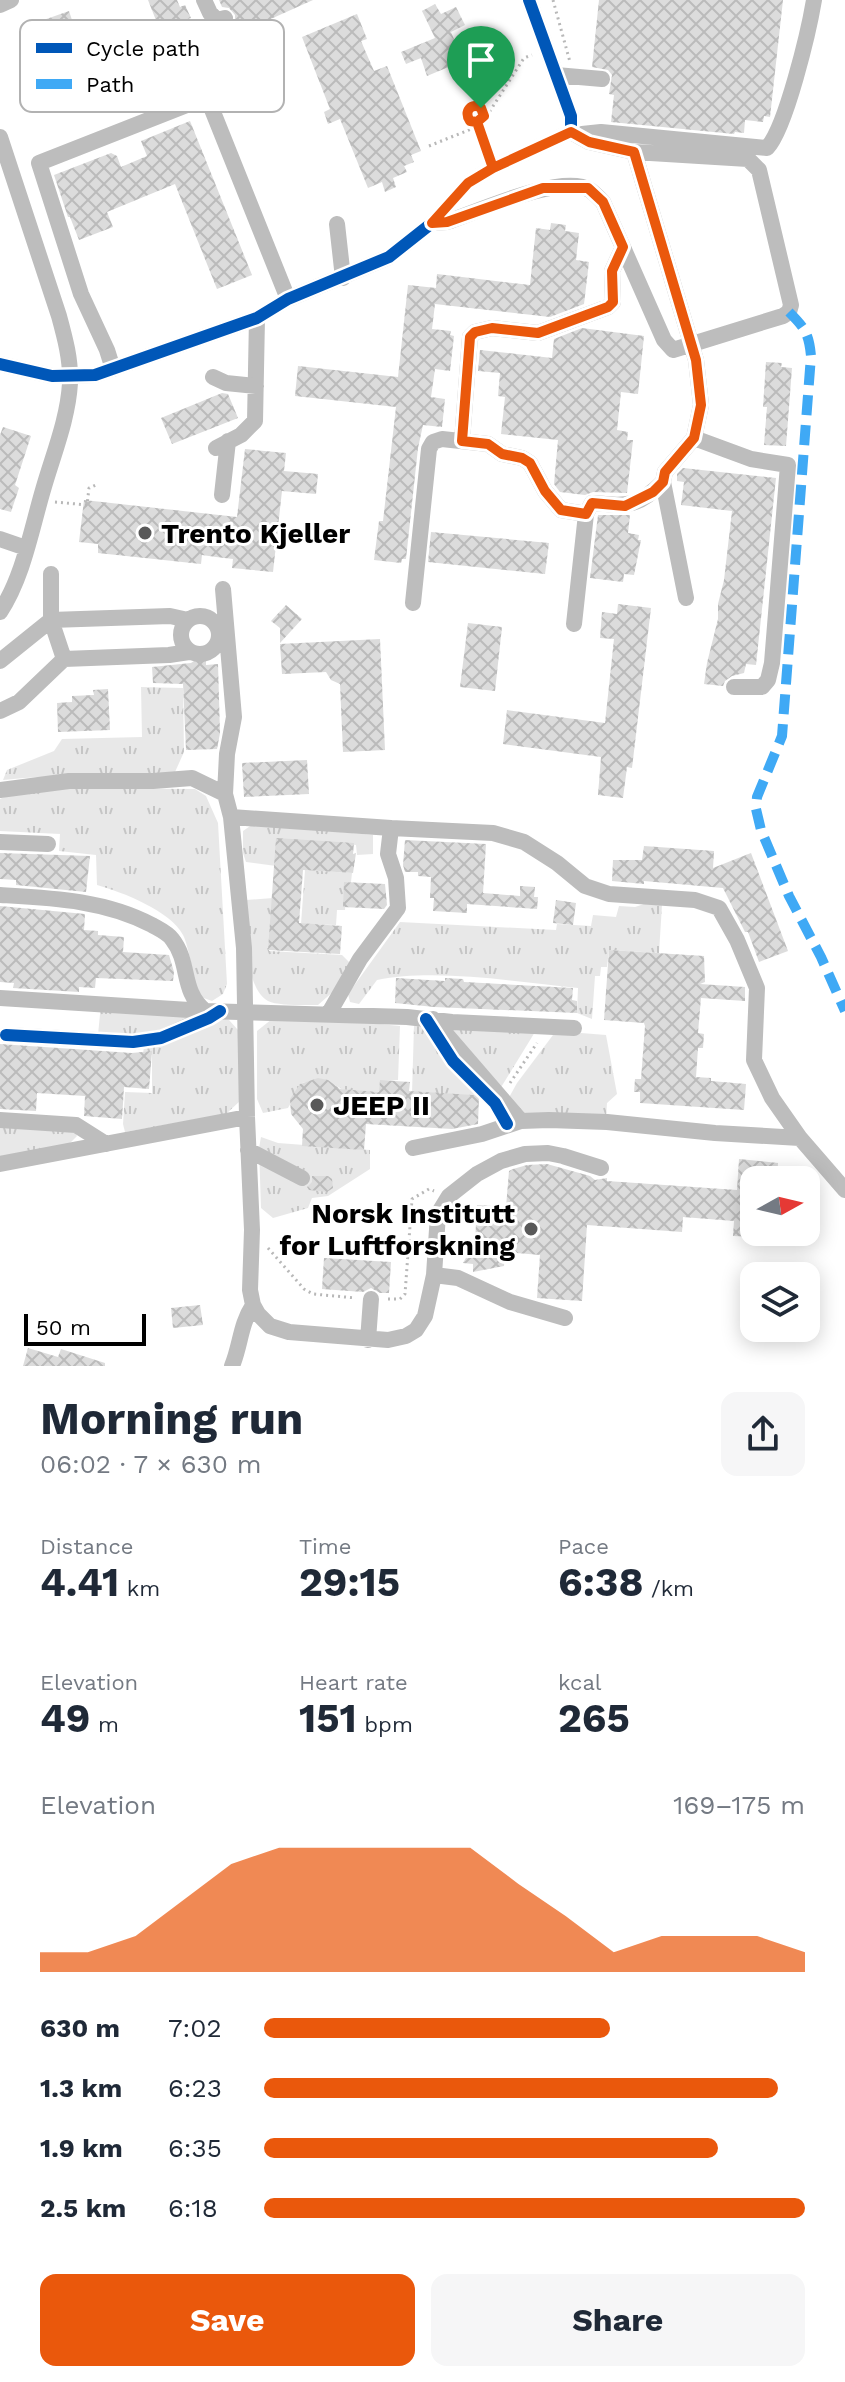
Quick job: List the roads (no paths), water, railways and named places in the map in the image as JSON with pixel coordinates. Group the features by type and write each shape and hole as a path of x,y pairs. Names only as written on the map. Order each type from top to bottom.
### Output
{"street":[{"path":"0,5 11,0"},
{"path":"204,0 214,18 225,18"},
{"path":"432,223 447,222 543,188 588,188 603,202 668,347 679,349 789,312 791,305 759,170 748,159 634,152 589,142 575,133 529,0"},
{"path":"0,364 42,375 95,375 257,318 288,299 389,257 432,223 468,183 493,168 575,133 601,132 767,148 777,133 792,87 810,26 814,0"},
{"path":"556,75 602,79"},
{"path":"113,369 81,294 39,163 169,112"},
{"path":"213,112 288,299"},
{"path":"0,137 59,316 68,351 70,377 62,426 26,548 12,592 0,612"},
{"path":"634,152 696,360 701,405 694,438 665,472 663,482 686,598"},
{"path":"337,224 343,278"},
{"path":"462,441 470,337 475,332 492,328 538,333 608,307 613,302 612,271 623,247"},
{"path":"222,495 222,444 241,435 255,421 257,318"},
{"path":"213,377 226,383 256,386"},
{"path":"694,438 751,459 788,465 772,663 768,680 762,687 734,687"},
{"path":"413,603 429,449 433,442 442,439 488,444 502,454 522,458 530,463 545,491 561,510 586,514"},
{"path":"574,624 586,514 592,503 625,506 653,492 663,482"},
{"path":"0,539 26,548"},
{"path":"51,574 51,620 64,659"},
{"path":"223,589 222,632 234,717 227,754 225,794 231,817 244,948 252,1230 250,1290 253,1305 270,1326 289,1332 368,1340 400,1338 416,1330 425,1316 434,1275 438,1214 449,1196 477,1174 501,1161 525,1154 548,1153 601,1168"},
{"path":"0,661 51,620 170,616 188,620 200,616 207,617 222,632"},
{"path":"188,620 181,629 180,638 189,652"},
{"path":"0,711 19,702 64,659 189,652 199,655 211,652 222,632"},
{"path":"0,790 69,781 192,778 225,794"},
{"path":"231,817 493,833 524,842 585,886 597,890 634,897 695,900 719,908 737,940 757,988 754,1060 772,1098 800,1138 845,1190"},
{"path":"329,1013 360,959 398,908 396,878 388,854 391,828"},
{"path":"0,842 48,844"},
{"path":"0,895 98,904 124,911 171,936 184,960 188,987 195,1003 212,1011"},
{"path":"0,998 574,1028"},
{"path":"6,1035 133,1042 161,1038 209,1018 212,1011"},
{"path":"433,1019 521,1121"},
{"path":"0,1164 247,1117"},
{"path":"0,1120 76,1125 106,1144"},
{"path":"413,1148 482,1134 521,1121 607,1122 800,1138"},
{"path":"248,1150 302,1178"},
{"path":"434,1275 458,1278 510,1302 565,1318"},
{"path":"368,1340 371,1299"},
{"path":"232,1366 243,1320 253,1305"}],"place":[{"name":"Trento Kjeller","path":"145,533"},
{"name":"JEEP II","path":"317,1105"},
{"name":"Norsk Institutt for Luftforskning","path":"531,1229"}]}
